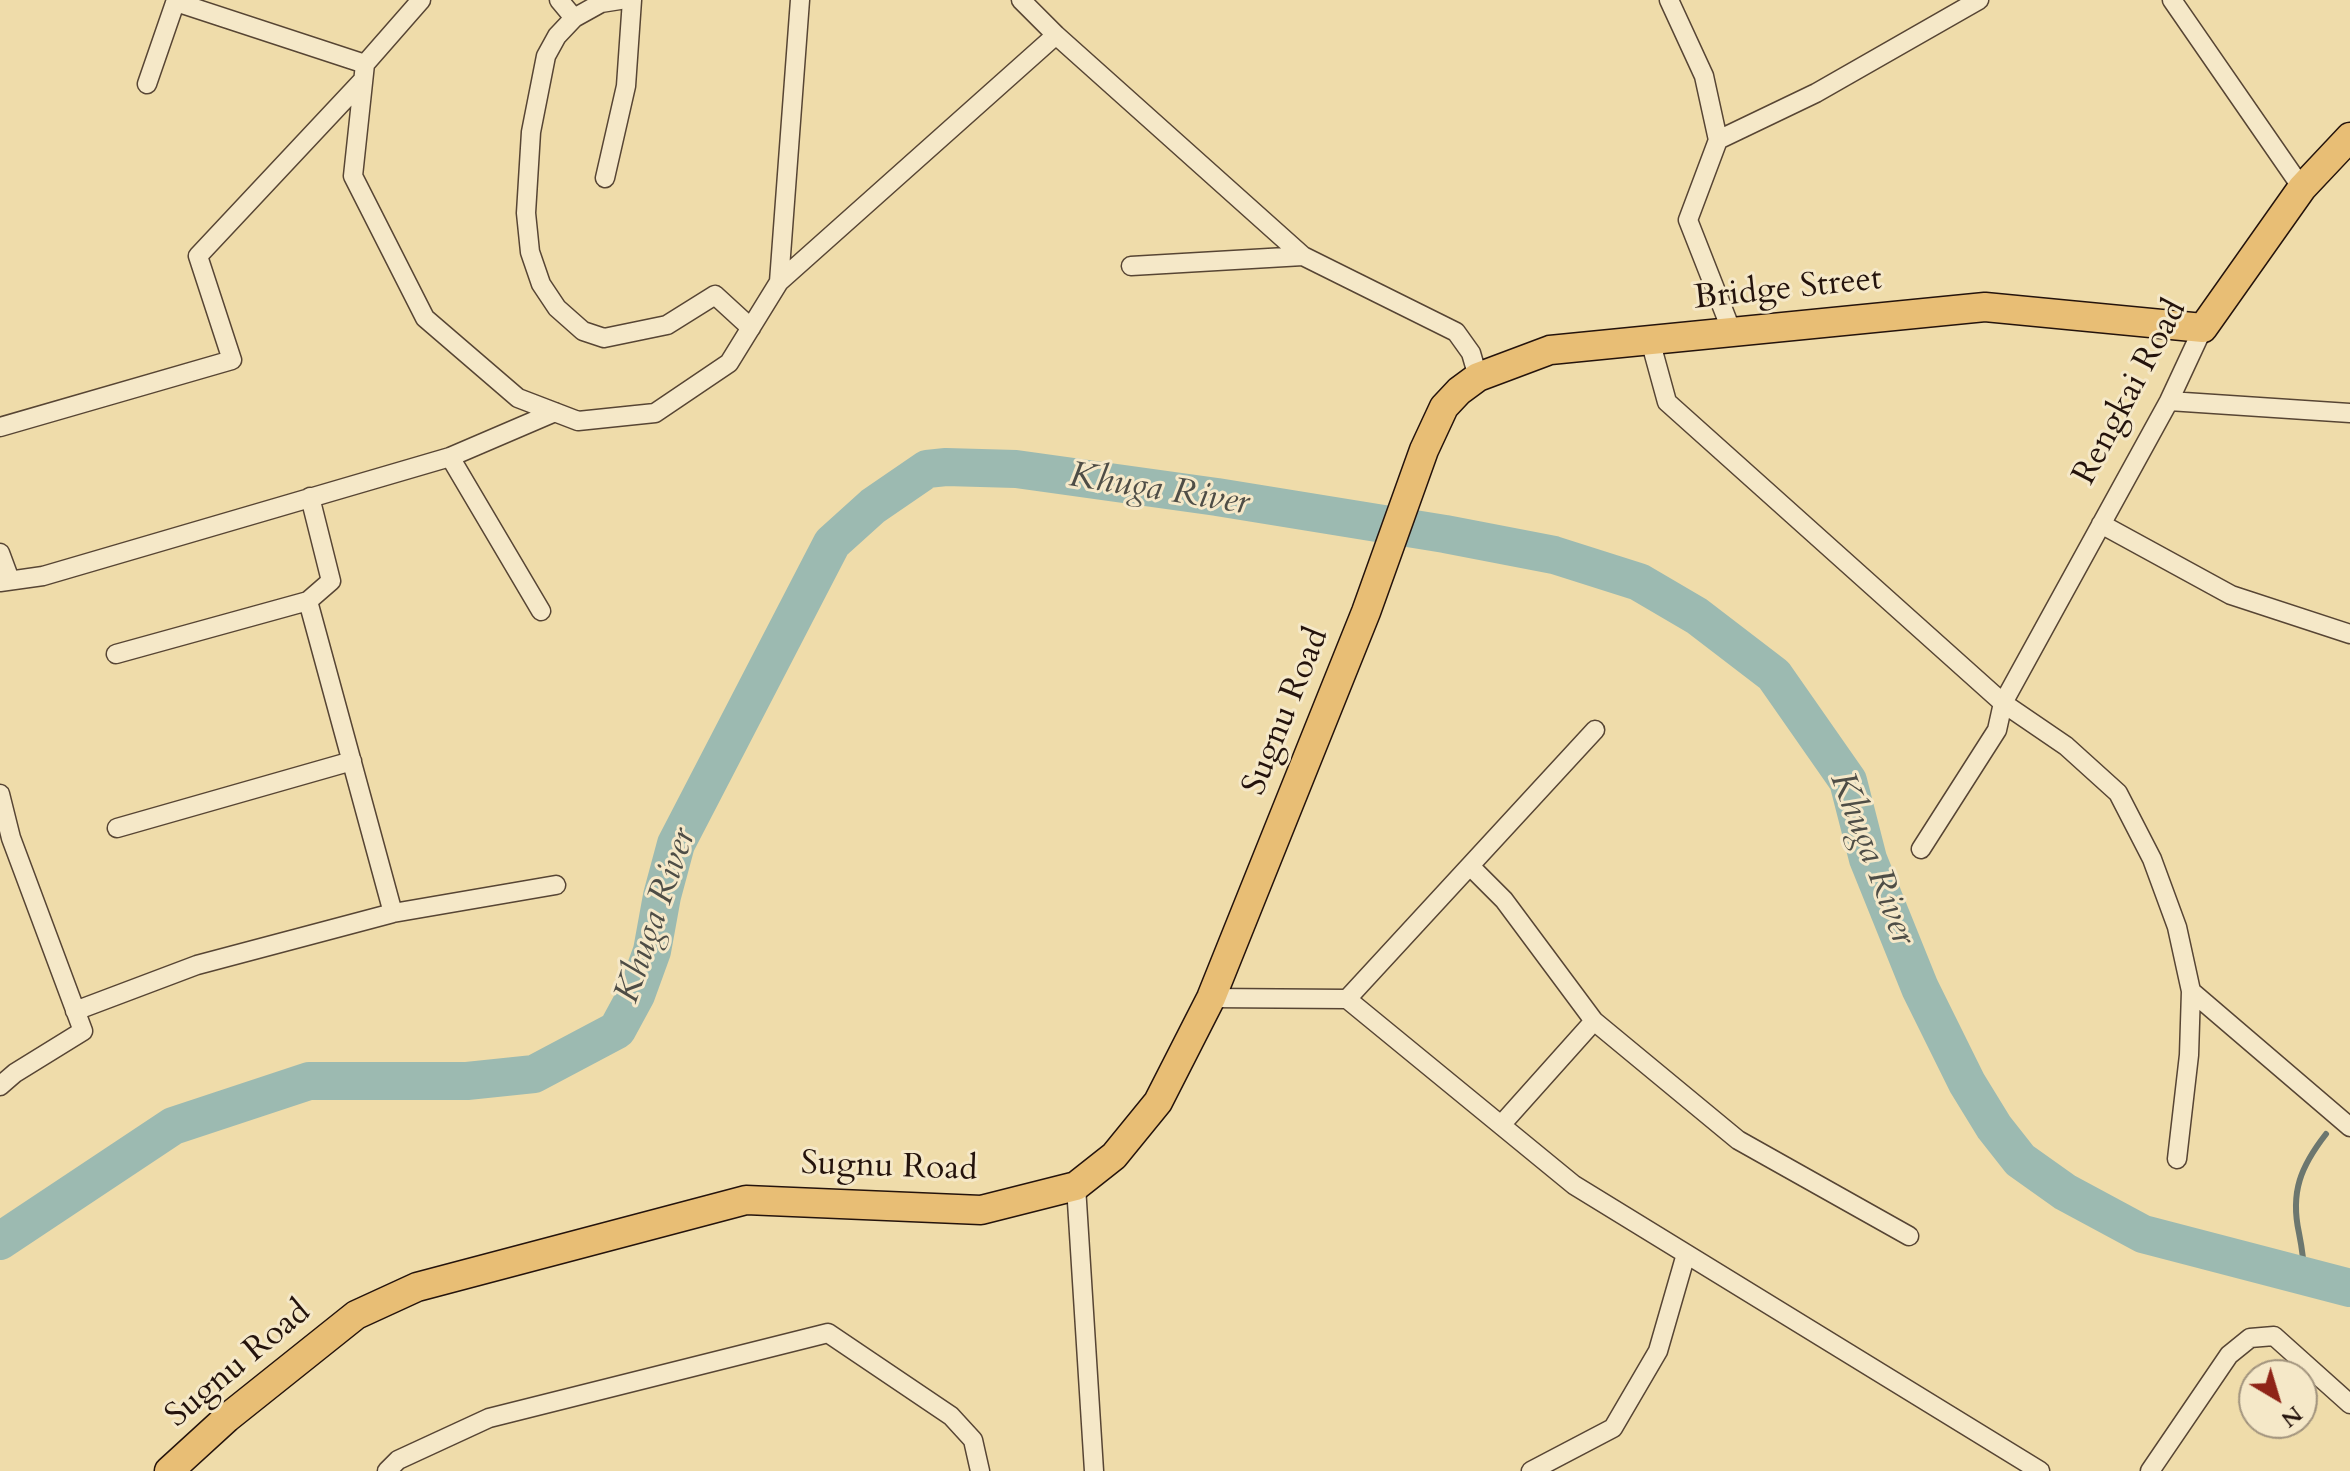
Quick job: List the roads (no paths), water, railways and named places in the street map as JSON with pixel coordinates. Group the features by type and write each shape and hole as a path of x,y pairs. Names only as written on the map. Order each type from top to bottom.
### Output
{"main road":[{"name":"Rengkai Road","path":"2203,328 2302,188 2349,141"},
{"name":"Bridge Street","path":"1424,450 1444,407 1459,391 1478,377 1550,350 1985,307 2203,328"},
{"name":"Sugnu Road","path":"169,1471 227,1418 356,1315 417,1287 746,1200 981,1210 1076,1186 1114,1156 1158,1102 1211,998 1366,612 1424,450"}],"street":[{"path":"0,427 232,360 198,256 364,72 421,0"},
{"path":"559,0 574,18"},
{"path":"620,0 601,3 574,18 557,36 546,56 531,132 526,213 530,252 541,284 557,308 583,331 604,338 667,325 715,295 751,328"},
{"path":"605,178 626,86 632,0"},
{"path":"779,282 800,0"},
{"path":"1021,0 1303,256 1456,332 1471,353 1478,377"},
{"path":"1669,0 1704,76 1718,140 1688,220 1732,332"},
{"path":"1718,140 1816,93 1979,0"},
{"path":"2172,0 2302,188"},
{"path":"147,84 176,1 364,72"},
{"path":"364,72 353,176 425,318 518,398 578,421 655,413 729,363 779,282 1056,35"},
{"path":"1131,266 1303,256"},
{"name":"Rengkai Road","path":"1921,849 1997,730 2003,703 2169,401 2203,328"},
{"path":"1650,340 1667,402 2003,703 2066,746 2118,793 2152,859 2177,927 2191,991 2189,1055 2177,1159"},
{"path":"2169,401 2350,413"},
{"path":"0,553 5,581 43,576 450,457 555,412"},
{"path":"450,457 541,611"},
{"path":"116,654 308,601 331,581 310,497"},
{"path":"2101,524 2231,595 2350,634"},
{"path":"308,601 393,913"},
{"path":"1347,999 1595,730"},
{"path":"117,828 352,761"},
{"path":"0,794 11,838 83,1031 15,1073 0,1086"},
{"path":"1470,866 1504,900 1594,1021 1738,1140 1909,1236"},
{"path":"75,1011 197,965 393,913 556,885"},
{"path":"2191,991 2350,1127"},
{"path":"1211,998 1347,999 1574,1185 2040,1471"},
{"path":"1501,1125 1594,1021"},
{"path":"1076,1186 1094,1471"},
{"path":"1531,1471 1613,1428 1658,1351 1686,1254"},
{"path":"397,1467 489,1418 828,1333 951,1416 973,1440 980,1471"},
{"path":"2150,1471 2229,1355 2250,1338 2274,1336 2350,1404"}],"waterway":[{"name":"Khuga River","path":"0,1241 173,1126 309,1081 467,1081 534,1074 617,1030 636,995 652,951 676,844 832,543 873,506 927,469 946,467 1016,469 1217,497 1445,534 1554,555 1639,582 1697,616 1774,675 1848,781 1868,859 1920,988 1967,1083 1994,1127 2020,1160 2065,1192 2143,1234 2350,1288"},
{"path":"2304,1276 2297,1192 2304,1169 2326,1134"}]}
